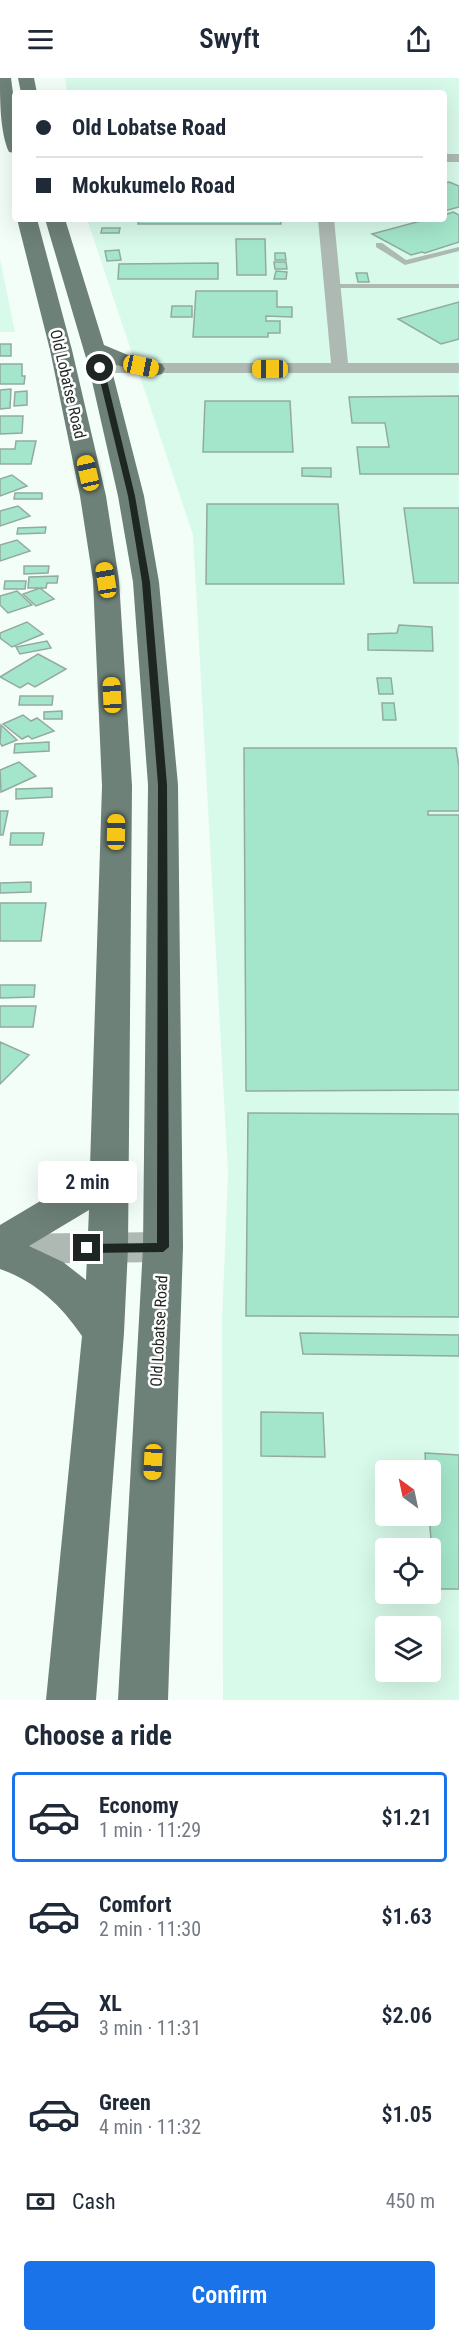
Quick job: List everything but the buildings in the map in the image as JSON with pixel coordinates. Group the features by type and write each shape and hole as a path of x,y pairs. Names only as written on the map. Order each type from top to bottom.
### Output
{"main road":[{"path":"3,78 12,137"},
{"name":"Old Lobatse Road","path":"28,222 86,368 131,496 146,582 163,785 163,1247 143,1700"},
{"name":"Old Lobatse Road","path":"56,222 86,368 93,496 106,580 117,786 108,1248 103,1333 70,1700"},
{"path":"86,368 128,363 154,369"},
{"path":"86,368 120,381 154,369"},
{"path":"0,1244 83,1196 110,1172"},
{"path":"0,1250 56,1276 84,1305 103,1333"}],"street":[{"path":"326,222 340,368"},
{"path":"154,369 459,368"},
{"path":"0,1250 163,1247"}],"lane":[{"path":"379,245 405,263 459,249"},
{"path":"399,286 405,263"},
{"path":"334,286 459,286"}],"shaded area":[{"path":"65,78 459,78 459,1700 223,1700 222,1321 228,1173 193,535 88,222 447,222 447,90 67,90"},
{"path":"0,259 15,332 0,332"}],"route":[{"path":"87,1248 163,1247 163,785 146,582 131,496 100,368"}]}
